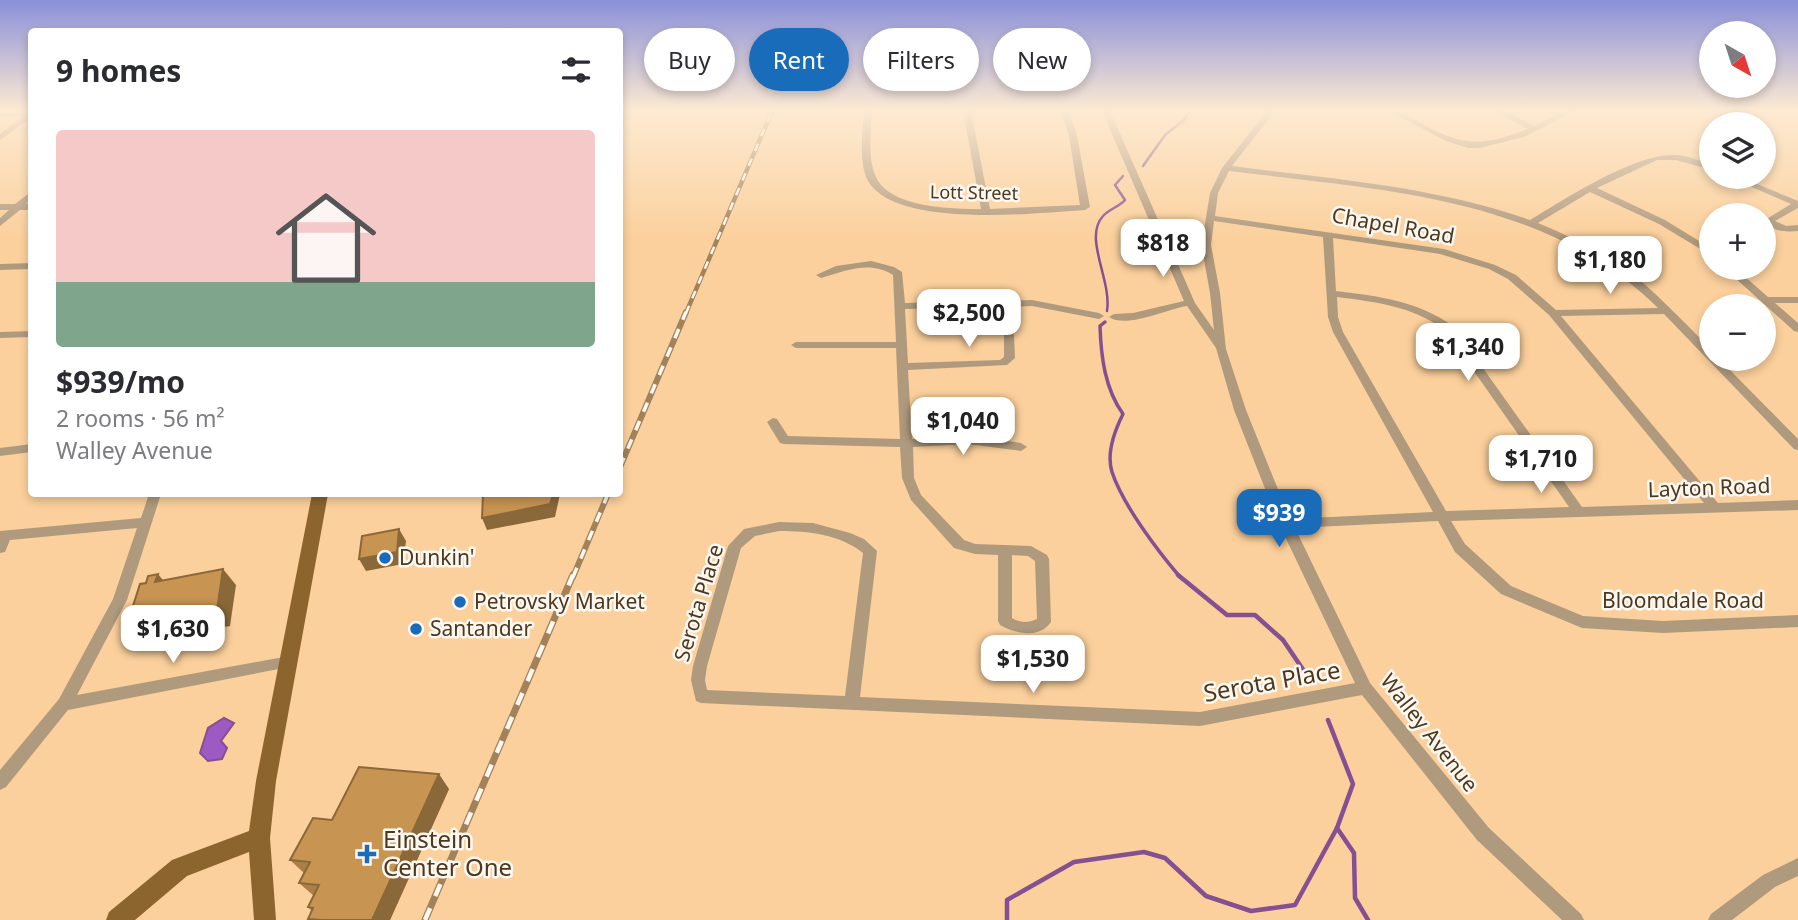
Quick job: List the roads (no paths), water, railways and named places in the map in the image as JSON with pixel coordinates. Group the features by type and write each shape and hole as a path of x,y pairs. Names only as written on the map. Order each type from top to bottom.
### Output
{"main road":[{"path":"265,920 259,838 269,762 319,497"},
{"path":"117,920 180,868 259,838"}],"street":[{"name":"Lott Street","path":"869,154 869,168 879,188 897,200 918,208 986,210 1085,207 1076,154"},
{"path":"975,154 986,210"},
{"path":"1125,154 1191,303 1221,349"},
{"name":"Walley Avenue","path":"1237,154 1226,168 1214,193 1206,244 1221,349 1240,410 1286,524 1365,688 1483,834 1575,920"},
{"path":"1533,222 1590,188 1664,155 1699,163"},
{"path":"1226,168 1429,196 1533,222 1614,265 1643,287 1699,344"},
{"path":"1590,188 1662,222 1699,245"},
{"path":"1761,189 1798,204"},
{"path":"0,223 28,198"},
{"path":"1798,204 1770,220 1773,225 1785,229 1798,228"},
{"path":"0,207 28,207"},
{"name":"Chapel Road","path":"1210,218 1441,251 1492,267 1527,287 1553,313 1714,507"},
{"name":"Bloomdale Road","path":"1328,234 1338,332 1460,548 1506,590 1582,622 1663,627 1798,621"},
{"path":"1163,243 1206,244"},
{"path":"0,267 28,266"},
{"path":"821,275 837,267 891,267 898,274 908,478 915,497 959,544 975,549 1031,551 1042,559 1044,622 1032,629 1016,628 1005,621 1005,551"},
{"path":"1743,280 1759,294"},
{"path":"1332,293 1396,302 1424,312 1449,328 1578,511"},
{"path":"1776,300 1798,300"},
{"path":"1114,317 1137,317 1175,304 1191,303"},
{"path":"903,368 1003,363 1009,358 1009,336 1001,304"},
{"path":"901,306 1050,304 1099,316"},
{"path":"1776,309 1798,329"},
{"path":"1553,313 1667,311"},
{"path":"3,337 28,334"},
{"path":"796,345 900,345"},
{"path":"1725,371 1798,446"},
{"path":"773,422 784,440 906,443 968,440 1021,447"},
{"path":"0,452 28,448"},
{"path":"0,782 64,704 120,600 154,497"},
{"name":"Layton Road","path":"1286,524 1442,516 1798,505"},
{"path":"2,540 145,522"},
{"name":"Serota Place","path":"852,704 870,551 860,541 831,530 768,528 748,532 735,546 700,666 698,680 701,696 852,704 1200,719 1365,688"},
{"path":"64,704 289,662"},
{"path":"1717,920 1769,881 1798,867"}],"waterway":[{"path":"1143,166 1152,154"},
{"path":"1107,311 1106,286 1096,236 1103,216 1125,200 1115,185 1123,176"},
{"path":"1105,322 1100,326 1105,372 1112,394 1123,414 1114,434 1110,465 1112,472 1132,513 1179,576"},
{"path":"1179,576 1227,615 1255,615 1283,640 1304,671"},
{"path":"1328,720 1353,784 1337,828"},
{"path":"1007,920 1007,900 1074,862 1144,852 1165,858 1206,896 1251,911 1295,905 1337,828"},
{"path":"1337,828 1354,853 1355,898 1368,920"}],"railway":[{"path":"686,313 754,154"},
{"path":"623,460 686,312"},
{"path":"573,577 607,497"},
{"path":"425,920 573,575"}],"place":[{"name":"Dunkin'","path":"385,558"},
{"name":"Petrovsky Market","path":"460,602"},
{"name":"Santander","path":"416,629"},
{"name":"Einstein Center One","path":"367,854"}]}
